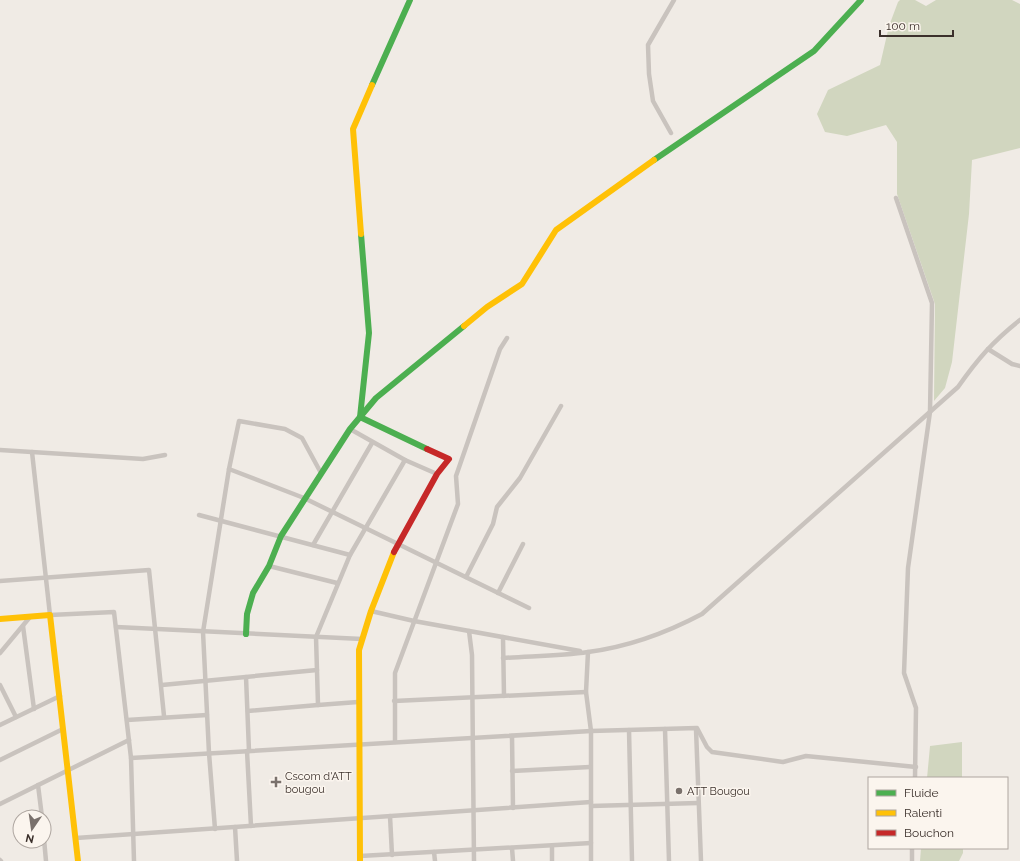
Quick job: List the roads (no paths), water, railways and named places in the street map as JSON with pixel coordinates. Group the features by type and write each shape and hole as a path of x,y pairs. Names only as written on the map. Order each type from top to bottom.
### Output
{"street":[{"path":"360,417 369,333 353,129 410,0"},
{"path":"671,133 653,101 649,74 648,45 674,0"},
{"path":"246,634 247,614 253,593 269,566 281,536 304,498 350,429 376,398 487,307 522,284 556,230 814,51 861,0"},
{"path":"896,198 932,303 930,412 908,568 904,673 916,708 915,777"},
{"path":"503,658 588,652 628,643 677,627 702,614 958,388 980,356 1020,320"},
{"path":"395,742 395,673 458,504 456,476 500,349 507,338"},
{"path":"988,349 1012,364 1020,366"},
{"path":"466,577 492,524 496,506 520,478 561,406"},
{"path":"360,417 449,459 437,474 398,543 371,611 359,650 358,702 360,859 434,852 591,843"},
{"path":"215,829 208,754 203,632 229,469 239,421 285,429 302,438 321,472"},
{"path":"350,429 372,443 437,474"},
{"path":"313,545 331,511 372,443"},
{"path":"0,450 143,460 165,455"},
{"path":"32,452 78,861"},
{"path":"318,706 316,637 337,583 350,555 405,460"},
{"path":"229,469 304,498 529,608"},
{"path":"199,516 350,555"},
{"path":"498,593 523,544"},
{"path":"269,566 337,583"},
{"path":"0,581 149,570 164,716"},
{"path":"371,611 414,621 588,652"},
{"path":"0,619 114,612 131,758 132,834 134,861"},
{"path":"0,653 30,617"},
{"path":"23,626 34,709"},
{"path":"116,627 362,639"},
{"path":"469,631 472,698 474,861"},
{"path":"503,637 504,696"},
{"path":"588,652 586,692 591,731 591,861"},
{"path":"162,685 317,670"},
{"path":"246,677 252,826"},
{"path":"0,685 16,717"},
{"path":"394,701 586,692"},
{"path":"0,725 60,696"},
{"path":"248,711 358,702"},
{"path":"127,720 164,716 207,715"},
{"path":"696,728 707,747 712,752 783,762 806,756 916,767"},
{"path":"131,758 591,731 696,728"},
{"path":"696,728 701,861"},
{"path":"0,760 63,729"},
{"path":"665,729 668,803 668,861"},
{"path":"629,730 632,861"},
{"path":"512,736 513,808"},
{"path":"0,804 129,740"},
{"path":"512,771 590,767"},
{"path":"38,785 41,809"},
{"path":"76,838 473,810 591,804 698,803"},
{"path":"390,816 395,855 398,861"},
{"path":"235,827 237,861"},
{"path":"552,846 552,861"},
{"path":"512,848 513,861"},
{"path":"45,849 46,861"},
{"path":"912,849 912,861"},
{"path":"434,852 435,861"}],"place":[{"name":"Cscom d'ATT bougou","path":"276,782"},
{"name":"ATT Bougou","path":"679,791"}]}
